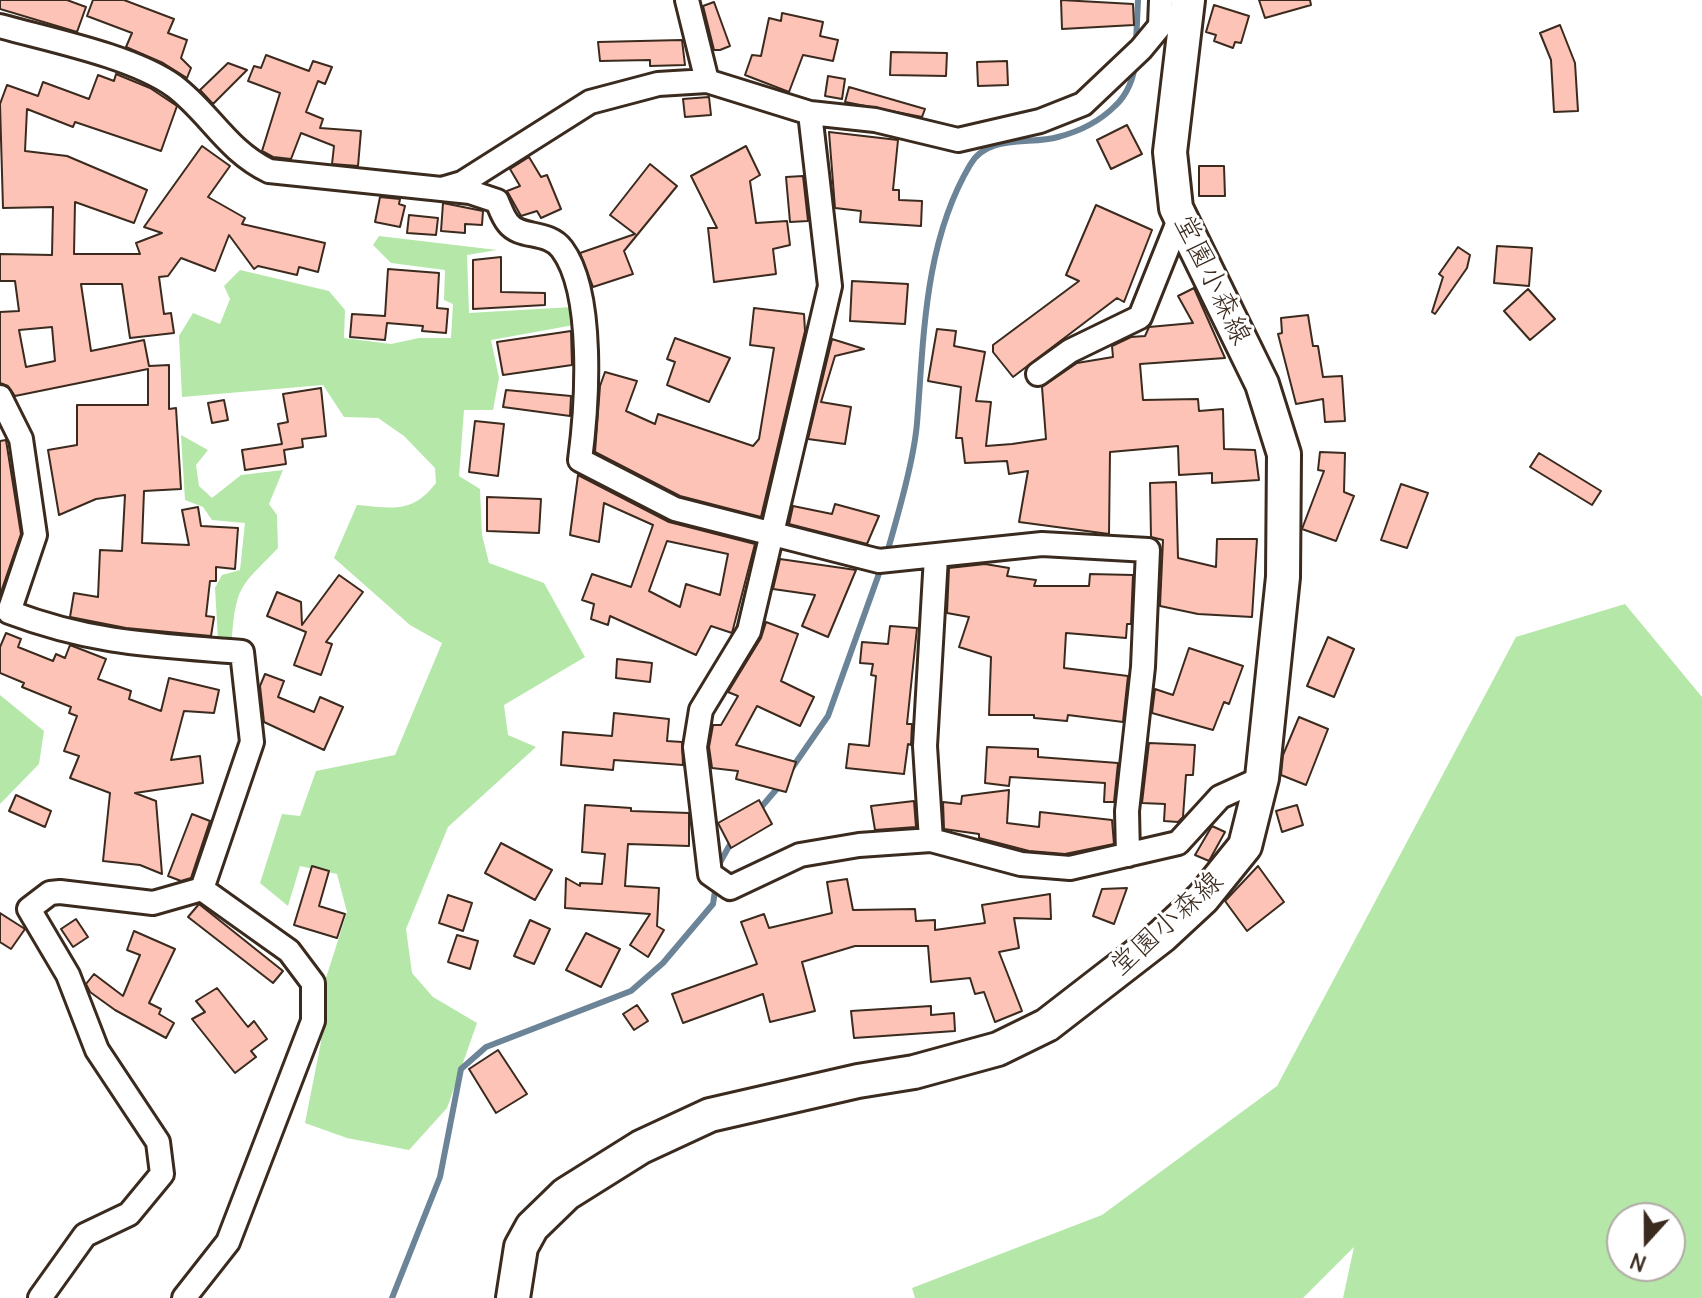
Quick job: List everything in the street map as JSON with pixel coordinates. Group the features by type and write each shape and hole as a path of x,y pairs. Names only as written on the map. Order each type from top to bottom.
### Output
{"main road":[{"name":"堂園小森線","path":"513,1298 521,1247 532,1227 566,1194 641,1147 710,1115 858,1081 914,1072 998,1049 1047,1025 1162,936 1229,868 1245,846 1262,778 1283,577 1284,454 1262,384 1176,208 1170,152 1188,0"}],"street":[{"path":"687,0 707,81"},
{"path":"440,189 462,183 590,102 658,84 707,81 810,113 875,120 958,140 1040,121 1083,104 1141,49 1160,26 1161,0"},
{"path":"0,26 95,52 163,80 189,99 231,147 269,171 440,189 497,201 508,225 519,231 546,236 562,249 581,297 587,407 580,460 675,509 879,561 1042,544 1148,550 1143,667 1127,811 1128,855"},
{"path":"810,113 830,286 749,631 701,710 695,747 710,874 730,888 800,855 859,845 931,840 1021,864 1070,868 1178,843 1220,797 1262,778"},
{"path":"1038,374 1070,351 1140,317 1180,217"},
{"path":"0,397 21,439 35,535 9,612 56,629 105,641 242,652 252,742 202,889"},
{"path":"931,840 925,746 936,557"},
{"path":"40,1298 85,1235 129,1214 162,1174 158,1142 97,1050 68,975 29,909 50,893 153,903 202,889"},
{"path":"184,1298 228,1242 313,1021 313,983 289,951 202,889"}],"green space":[{"path":"379,236 497,250 467,255 469,313 572,307 574,325 491,340 499,378 493,410 464,410 459,476 480,489 482,535 489,563 544,583 585,657 504,705 508,735 536,747 448,827 406,929 412,973 433,997 477,1023 447,1108 409,1150 347,1138 305,1123 321,1042 326,978 347,912 337,874 300,866 288,906 260,883 282,814 300,816 316,771 395,755 442,643 410,625 334,558 357,505 391,508 419,500 436,483 435,468 404,436 378,418 344,417 323,385 182,397 179,336 193,313 220,324 230,299 224,286 240,270 329,291 345,310 344,338 391,344 419,338 451,338 453,304 444,300 445,270 391,263 373,245"},
{"path":"181,435 208,450 196,465 199,486 212,498 241,475 283,470 269,504 277,515 278,548 243,586 236,606 232,638 218,639 215,588 222,575 240,570 245,523 212,520 203,507 185,500"},
{"path":"1625,604 1702,697 1702,1298 1343,1298 1354,1247 1303,1298 915,1298 912,1288 1102,1215 1277,1086 1516,637"},
{"path":"0,695 44,731 39,764 0,804"}],"building":[{"path":"0,0 67,0 86,7 77,32 0,9"},
{"path":"93,0 124,0 174,19 168,33 187,40 181,58 191,68 187,78 163,63 126,47 132,33 87,16"},
{"path":"1061,0 1133,4 1134,25 1062,29"},
{"path":"1259,0 1310,0 1311,5 1265,18"},
{"path":"714,2 730,46 720,50 714,50 703,6"},
{"path":"1214,5 1249,16 1241,43 1235,42 1233,48 1214,41 1216,35 1206,32"},
{"path":"782,13 823,22 820,36 838,40 833,61 803,55 789,92 745,75 752,55 761,56 769,18 781,21"},
{"path":"1560,25 1575,63 1578,111 1554,112 1551,60 1540,33"},
{"path":"682,40 685,65 650,66 650,60 600,61 598,42"},
{"path":"891,52 947,53 946,76 890,75"},
{"path":"266,55 309,71 313,61 332,67 325,84 318,81 306,112 323,119 320,128 361,131 358,166 332,164 334,146 301,133 291,159 273,157 262,151 280,93 248,81 254,66 261,68"},
{"path":"1007,61 1008,85 978,86 977,62"},
{"path":"228,63 247,70 213,104 200,90"},
{"path":"116,74 150,88 177,106 161,151 75,122 73,127 27,109 25,151 67,156 147,190 134,223 75,202 74,254 140,254 136,243 162,233 144,227 202,146 230,166 208,197 245,218 242,224 325,243 318,272 299,267 297,275 258,266 254,269 229,235 215,271 181,258 168,276 159,277 164,314 171,313 174,333 130,338 122,284 81,284 91,351 144,340 149,366 169,365 169,409 176,408 181,489 144,491 142,543 189,545 182,510 198,507 201,526 238,528 235,569 216,567 216,581 210,581 206,616 214,617 211,636 126,628 70,617 74,593 98,597 100,550 122,551 125,495 96,499 59,515 48,450 77,445 77,405 148,405 148,369 15,396 8,386 0,383 0,312 19,311 15,281 0,281 0,254 52,255 53,207 3,208 0,104 7,85 38,96 43,82 89,99 98,75 114,81","holes":["52,327 55,361 26,367 19,330"]},
{"path":"828,76 845,79 842,99 825,96"},
{"path":"849,87 925,109 922,117 845,102"},
{"path":"709,97 711,115 685,117 683,99"},
{"path":"1127,125 1142,154 1111,169 1097,140"},
{"path":"829,132 898,140 893,190 899,190 899,200 922,201 921,226 860,222 861,211 835,208"},
{"path":"746,146 760,175 750,181 756,223 787,221 790,245 773,249 776,274 714,282 708,228 717,228 691,176"},
{"path":"529,157 541,177 547,175 561,209 541,218 537,211 521,216 507,191 520,186 510,169"},
{"path":"650,164 677,186 624,251 633,274 593,287 580,253 635,234 610,215"},
{"path":"1199,166 1224,166 1225,196 1199,196"},
{"path":"803,176 808,221 790,222 786,177"},
{"path":"380,197 400,199 399,204 405,206 400,227 375,222"},
{"path":"443,203 483,211 482,225 465,224 465,233 441,231"},
{"path":"1096,205 1152,230 1124,302 1117,298 1013,377 993,352 993,345 1079,281 1066,275"},
{"path":"409,215 438,218 436,235 407,233"},
{"path":"1497,246 1532,248 1529,286 1494,283"},
{"path":"1458,247 1470,255 1467,268 1435,314 1432,312 1443,277 1439,274"},
{"path":"501,257 501,292 545,293 545,305 473,309 473,260"},
{"path":"388,269 439,273 437,308 448,309 446,333 422,331 423,326 387,323 385,340 350,337 352,314 385,316"},
{"path":"852,281 908,284 905,324 850,321"},
{"path":"1194,288 1225,358 1140,364 1143,400 1198,399 1199,411 1223,409 1224,449 1255,450 1259,480 1212,483 1212,473 1179,475 1178,446 1110,452 1109,534 1019,522 1028,471 1009,474 1007,461 965,463 962,438 956,438 961,387 928,381 937,329 956,331 954,346 985,352 976,401 991,402 986,446 1046,439 1042,387 1077,363 1113,357 1112,346 1131,337 1145,336 1149,327 1193,323 1178,296"},
{"path":"1528,289 1555,319 1530,340 1504,311"},
{"path":"754,308 804,314 805,331 761,517 680,496 595,452 600,386 605,372 637,381 626,411 655,424 658,414 753,446 759,439 774,348 750,345"},
{"path":"1308,315 1313,346 1318,346 1323,377 1342,376 1345,421 1325,422 1323,399 1296,404 1278,334 1282,333 1281,318"},
{"path":"571,331 572,365 503,375 497,342"},
{"path":"675,338 730,358 709,402 667,385 675,362 667,359"},
{"path":"832,339 864,349 835,356 821,402 851,407 845,444 808,439"},
{"path":"321,388 326,436 302,439 303,447 284,450 286,464 245,470 242,450 282,444 278,424 288,422 283,394"},
{"path":"506,390 571,396 570,416 503,407"},
{"path":"224,400 228,420 212,423 208,403"},
{"path":"475,421 504,424 498,476 469,472"},
{"path":"6,440 21,534 0,595 0,441"},
{"path":"1320,452 1345,453 1344,492 1354,496 1336,541 1302,529 1324,471 1318,470"},
{"path":"1539,453 1601,491 1592,505 1530,467"},
{"path":"578,475 669,522 755,544 732,633 711,626 696,655 610,616 608,625 591,619 594,604 582,600 592,574 631,587 653,525 604,503 599,542 570,535","holes":["667,541 728,554 720,595 686,584 680,607 649,591"]},
{"path":"1176,482 1178,558 1216,567 1217,539 1257,539 1252,617 1198,614 1160,606 1163,540 1151,537 1150,483"},
{"path":"1401,484 1428,493 1407,548 1381,540"},
{"path":"487,497 541,499 539,533 487,531"},
{"path":"835,504 879,516 867,544 789,524 793,506 832,514"},
{"path":"780,559 856,570 828,637 802,626 815,595 773,589"},
{"path":"985,564 1009,568 1007,576 1036,580 1034,586 1089,586 1090,574 1133,575 1131,624 1127,624 1126,638 1066,633 1064,668 1128,676 1123,722 1068,715 1067,721 1034,718 1034,715 989,715 991,657 959,647 969,617 947,613 949,568"},
{"path":"339,575 363,592 326,642 332,644 321,675 294,665 306,632 267,616 277,592 301,602 302,625"},
{"path":"766,622 798,634 781,681 814,697 800,726 757,706 736,745 796,762 786,792 736,779 738,771 712,768 709,747 713,725 721,725 738,696 728,692 761,638"},
{"path":"890,626 917,628 907,724 912,724 911,745 908,744 904,774 846,768 849,744 869,746 876,676 871,675 873,664 860,663 862,642 888,644"},
{"path":"6,633 21,639 18,647 53,661 56,654 65,658 70,645 106,659 98,679 131,691 129,699 161,711 169,678 219,690 214,713 184,711 171,760 200,756 203,783 135,793 156,801 162,874 140,865 103,861 110,793 70,778 79,756 64,751 77,716 69,713 71,707 22,687 24,683 0,673 0,647"},
{"path":"1328,637 1354,649 1334,697 1307,686"},
{"path":"1189,648 1243,666 1229,704 1224,702 1213,730 1152,713 1155,689 1173,695"},
{"path":"617,659 652,663 650,682 616,678"},
{"path":"265,674 284,681 278,697 314,712 320,697 343,707 324,750 264,722 260,686"},
{"path":"614,713 669,719 667,741 682,742 683,765 614,760 613,770 561,765 563,732 612,736"},
{"path":"1299,717 1328,729 1306,785 1281,775 1283,755"},
{"path":"1149,743 1195,745 1193,775 1186,775 1183,817 1178,822 1164,821 1165,804 1142,803"},
{"path":"987,747 1038,749 1038,757 1118,763 1114,802 1104,802 1105,783 1010,777 1009,786 985,783"},
{"path":"1009,790 1007,823 1039,827 1040,812 1112,820 1114,844 1065,854 1029,851 979,838 979,834 944,829 943,802 961,804 962,796"},
{"path":"16,795 51,811 45,827 9,811"},
{"path":"759,800 772,824 731,848 718,823"},
{"path":"914,801 916,827 875,830 871,806"},
{"path":"585,805 631,808 631,811 689,813 689,846 628,844 625,886 659,888 657,926 664,930 648,957 630,945 650,914 565,908 566,878 580,886 580,883 602,884 605,854 582,852"},
{"path":"1297,805 1303,825 1282,832 1276,811"},
{"path":"192,814 210,821 191,878 181,881 168,876"},
{"path":"1212,826 1225,832 1209,861 1195,855"},
{"path":"501,843 552,870 535,900 485,873"},
{"path":"312,866 329,871 319,906 345,914 337,938 294,925"},
{"path":"1258,866 1284,902 1247,931 1225,901"},
{"path":"847,879 853,910 915,909 916,921 935,920 935,930 985,923 982,905 1050,894 1051,919 1014,918 1019,948 999,952 1022,1011 995,1022 984,992 975,994 970,978 931,982 928,946 855,946 802,962 815,1011 770,1022 763,994 683,1023 672,994 757,964 741,922 764,914 769,928 832,913 827,882"},
{"path":"1127,888 1114,924 1093,916 1102,889"},
{"path":"448,895 472,903 463,931 439,923"},
{"path":"199,904 283,971 273,983 188,917"},
{"path":"0,913 25,929 11,949 0,942"},
{"path":"76,919 88,937 73,947 61,929"},
{"path":"530,920 550,929 534,964 514,956"},
{"path":"134,931 175,949 149,1003 161,1009 159,1014 174,1023 166,1038 115,1010 90,992 86,984 94,974 123,996 140,955 127,950"},
{"path":"586,933 620,949 601,987 566,970"},
{"path":"457,935 478,941 470,969 448,962"},
{"path":"217,988 248,1027 254,1021 267,1039 251,1051 256,1057 235,1073 192,1019 205,1012 196,1001"},
{"path":"637,1005 648,1021 634,1030 623,1014"},
{"path":"931,1006 931,1015 954,1013 955,1031 854,1038 851,1011"},
{"path":"498,1050 527,1094 496,1113 469,1069"}],"waterway":[{"path":"1136,43 1138,0"},
{"path":"887,553 915,438 925,324 935,258 943,226 970,165 978,155 998,145 1058,137 1082,129 1103,117 1126,92 1135,63"},
{"path":"792,768 828,716 881,568"},
{"path":"757,812 781,784"},
{"path":"718,866 732,841"},
{"path":"392,1298 440,1177 461,1069 486,1047 631,991 663,963 713,904 716,885"}]}
